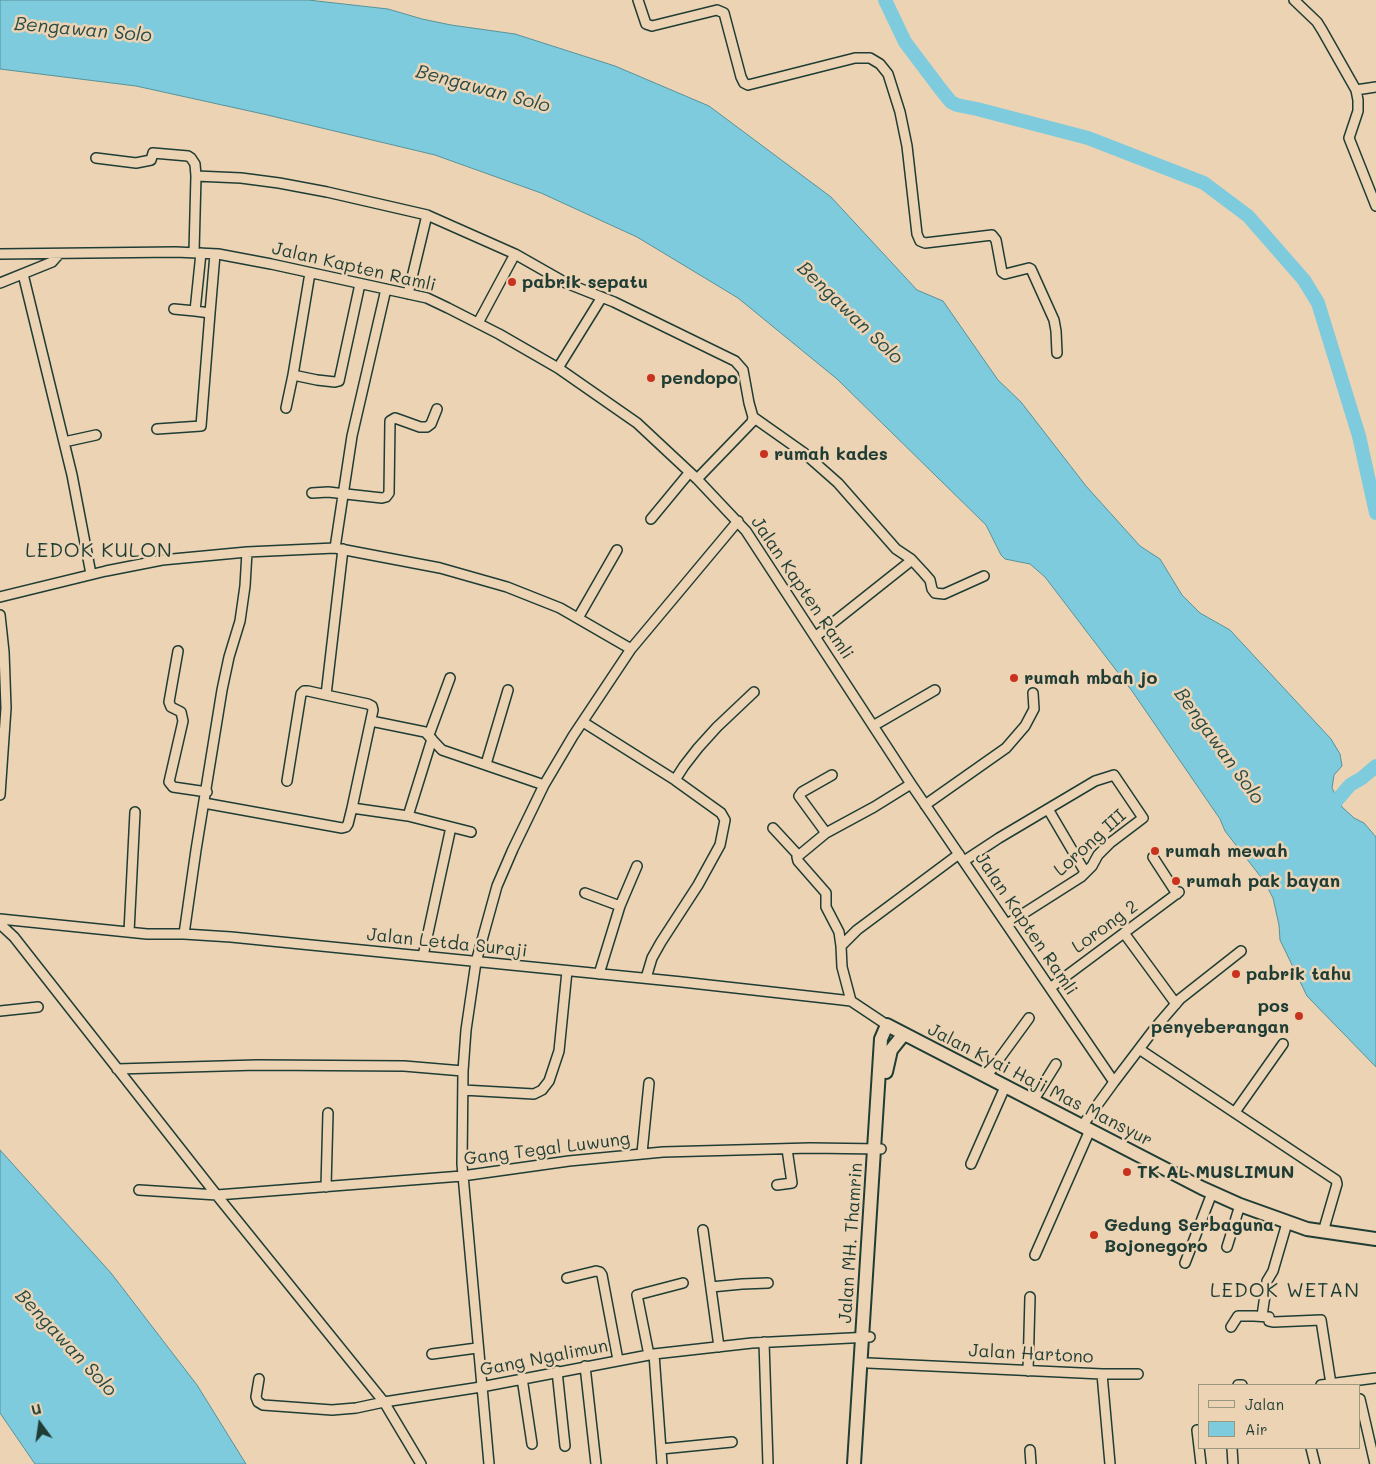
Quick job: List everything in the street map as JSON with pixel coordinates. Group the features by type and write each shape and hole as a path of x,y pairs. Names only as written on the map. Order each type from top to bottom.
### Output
{"main road":[{"name":"Jalan Kyai Haji Mas Mansyur","path":"886,1024 903,1035 1212,1193 1287,1223 1323,1232 1376,1239"},
{"name":"Jalan MH. Thamrin","path":"854,1464 866,1337 878,1150 889,1053 882,1035 886,1024"},
{"name":"Jalan MH. Thamrin","path":"887,1047 903,1035"},
{"name":"Jalan MH. Thamrin","path":"861,1464 868,1363 866,1337"}],"street":[{"path":"638,0 646,24 652,26 717,10 724,13 744,83 748,84 855,58 870,58 880,64 888,74 900,112 907,146 917,234 920,242 926,243 992,235 996,240 1002,272 1005,274 1031,269 1054,320 1057,353"},
{"path":"1294,0 1317,22 1356,90 1358,111 1349,138 1376,206"},
{"path":"1356,90 1376,87"},
{"path":"96,158 136,163 151,160 153,153 188,156 195,164 197,252 195,311"},
{"path":"196,176 241,178 279,183 427,215 515,254 566,283 661,324 735,361 743,370 748,403 753,417 815,462 844,490 896,549 912,560 930,580 935,593 944,594 984,576"},
{"path":"408,294 427,215"},
{"name":"Jalan Kapten Ramli","path":"0,254 197,252 215,254 427,298 478,323 558,368 637,423 746,530 911,784 1114,1082"},
{"path":"0,283 52,262 59,254"},
{"path":"157,429 201,426 215,254"},
{"path":"478,323 515,254"},
{"path":"286,408 310,273"},
{"path":"23,274 64,442 91,574"},
{"path":"292,375 339,382 360,284"},
{"path":"326,695 342,492 354,426 386,289"},
{"path":"558,368 602,297"},
{"path":"174,309 210,313"},
{"path":"312,493 342,492 386,497 389,493 390,421 395,418 420,427 427,427 431,424 437,409"},
{"path":"697,480 748,427 753,417"},
{"path":"64,442 96,435"},
{"path":"651,519 689,473"},
{"path":"489,1464 477,1348 474,1287 462,1176 463,1071 466,1030 476,962 497,886 544,785 631,649 738,521"},
{"path":"0,597 91,574 162,560 247,552 339,548 440,568 478,578 541,599 631,649"},
{"path":"578,618 618,550"},
{"path":"184,934 222,690 229,657 240,621 247,552"},
{"path":"816,637 912,560"},
{"path":"0,615 6,688 0,795"},
{"path":"178,651 169,702 172,707 181,712 183,721 169,782 173,787 206,792"},
{"path":"408,816 430,737 450,678"},
{"path":"486,764 508,690"},
{"path":"873,726 935,690"},
{"path":"204,803 346,828 371,721 372,706 304,691 301,694 287,781"},
{"path":"675,780 698,748 754,692"},
{"path":"925,805 1006,748 1025,726 1034,709 1033,693"},
{"path":"371,721 425,732 442,750 544,785"},
{"path":"583,722 675,780 721,813 726,820 720,845 711,863 681,914 661,942 652,958 646,978"},
{"path":"826,833 799,796 800,793 832,774"},
{"name":"Lorong III","path":"1007,924 1064,889 1086,872 1110,843 1143,818 1114,775 1095,781 1048,809"},
{"path":"798,855 826,833 874,808 911,784"},
{"path":"352,808 408,816 471,832"},
{"path":"841,946 857,930 961,857 1048,809 1086,872"},
{"path":"129,932 135,812"},
{"path":"423,956 451,827"},
{"path":"773,828 798,855 798,861 826,893 826,907 839,932 842,967 848,1001"},
{"name":"Lorong 2","path":"1050,988 1178,893 1153,857"},
{"path":"599,974 620,906 637,866"},
{"path":"585,893 620,906"},
{"name":"Jalan Letda Suraji","path":"0,919 147,934 184,934 423,956 834,999 848,1001 886,1024"},
{"path":"0,924 14,937 217,1195 384,1402 421,1464"},
{"path":"1124,933 1176,1004"},
{"path":"1035,1255 1086,1128 1114,1082 1176,1004 1241,951"},
{"path":"463,1090 534,1094 542,1090 549,1081 559,1050 567,971"},
{"path":"0,1011 38,1007"},
{"path":"986,1077 1030,1018"},
{"path":"1235,1112 1283,1044"},
{"path":"1139,1049 1336,1180 1337,1184 1323,1232"},
{"path":"1033,1101 1056,1064"},
{"path":"117,1069 265,1065 404,1066 463,1071"},
{"path":"642,1153 648,1083"},
{"path":"971,1164 1005,1086"},
{"path":"326,1187 328,1112"},
{"path":"777,1185 792,1183 787,1149"},
{"name":"Gang Tegal Luwung","path":"139,1190 217,1195 326,1187 462,1176 642,1153 787,1149 878,1150"},
{"path":"1185,1263 1212,1193"},
{"path":"1227,1247 1240,1205"},
{"path":"1262,1316 1267,1281 1273,1271 1287,1223"},
{"path":"703,1230 719,1347"},
{"path":"567,1278 596,1271 602,1275 618,1360"},
{"path":"662,1464 652,1354 637,1295 683,1283"},
{"path":"711,1287 768,1283"},
{"path":"1028,1372 1030,1297"},
{"path":"1232,1326 1238,1316 1269,1317 1269,1321 1274,1322 1321,1320 1331,1384 1356,1383 1376,1378"},
{"name":"Gang Ngalimun","path":"258,1378 256,1397 258,1402 263,1405 332,1410 356,1408 481,1387 652,1354 764,1342 866,1337"},
{"path":"764,1342 768,1464"},
{"path":"432,1354 477,1348"},
{"name":"Jalan Hartono","path":"868,1363 1102,1374 1110,1464"},
{"path":"585,1366 596,1464"},
{"path":"557,1371 565,1446"},
{"path":"1102,1374 1138,1374"},
{"path":"522,1378 532,1444"},
{"path":"1361,1403 1375,1464"},
{"path":"1197,1430 1198,1438"},
{"path":"661,1449 732,1442"},
{"path":"1199,1449 1201,1464"},
{"path":"1232,1449 1233,1464"},
{"path":"1311,1449 1315,1464"},
{"path":"1030,1450 1031,1464"}],"water":[{"name":"Bengawan Solo","path":"0,0 308,0 388,9 451,25 515,34 615,66 709,106 831,197 917,290 943,301 998,380 1021,402 1086,486 1140,546 1160,559 1182,595 1200,613 1230,630 1331,739 1340,754 1342,766 1334,775 1332,788 1342,807 1354,818 1364,823 1376,837 1376,1067 1307,996 1280,940 1273,898 1264,881 1225,831 1220,819 1132,691 1045,577 1030,564 1005,559 1001,555 986,525 837,379 738,298 637,237 541,193 435,155 136,86 0,69"},
{"name":"Bengawan Solo","path":"0,1150 111,1273 197,1385 246,1464 35,1464 0,1413"}],"waterway":[{"path":"885,0 905,42 951,102 1088,138 1204,183 1248,216 1304,280 1318,303 1359,436 1376,513"},
{"path":"1326,813 1350,785 1376,766"}],"place":[{"name":"pabrik sepatu","path":"512,282"},
{"name":"pendopo","path":"651,378"},
{"name":"rumah kades","path":"764,454"},
{"name":"rumah mbah jo","path":"1014,678"},
{"name":"rumah mewah","path":"1155,851"},
{"name":"rumah pak bayan","path":"1176,881"},
{"name":"pabrik tahu","path":"1236,974"},
{"name":"pos penyeberangan","path":"1299,1016"},
{"name":"TK AL MUSLIMUN","path":"1127,1172"},
{"name":"Gedung Serbaguna Bojonegoro","path":"1094,1235"}],"district":[{"name":"LEDOK KULON","path":"99,551"},
{"name":"LEDOK WETAN","path":"1285,1291"}]}
